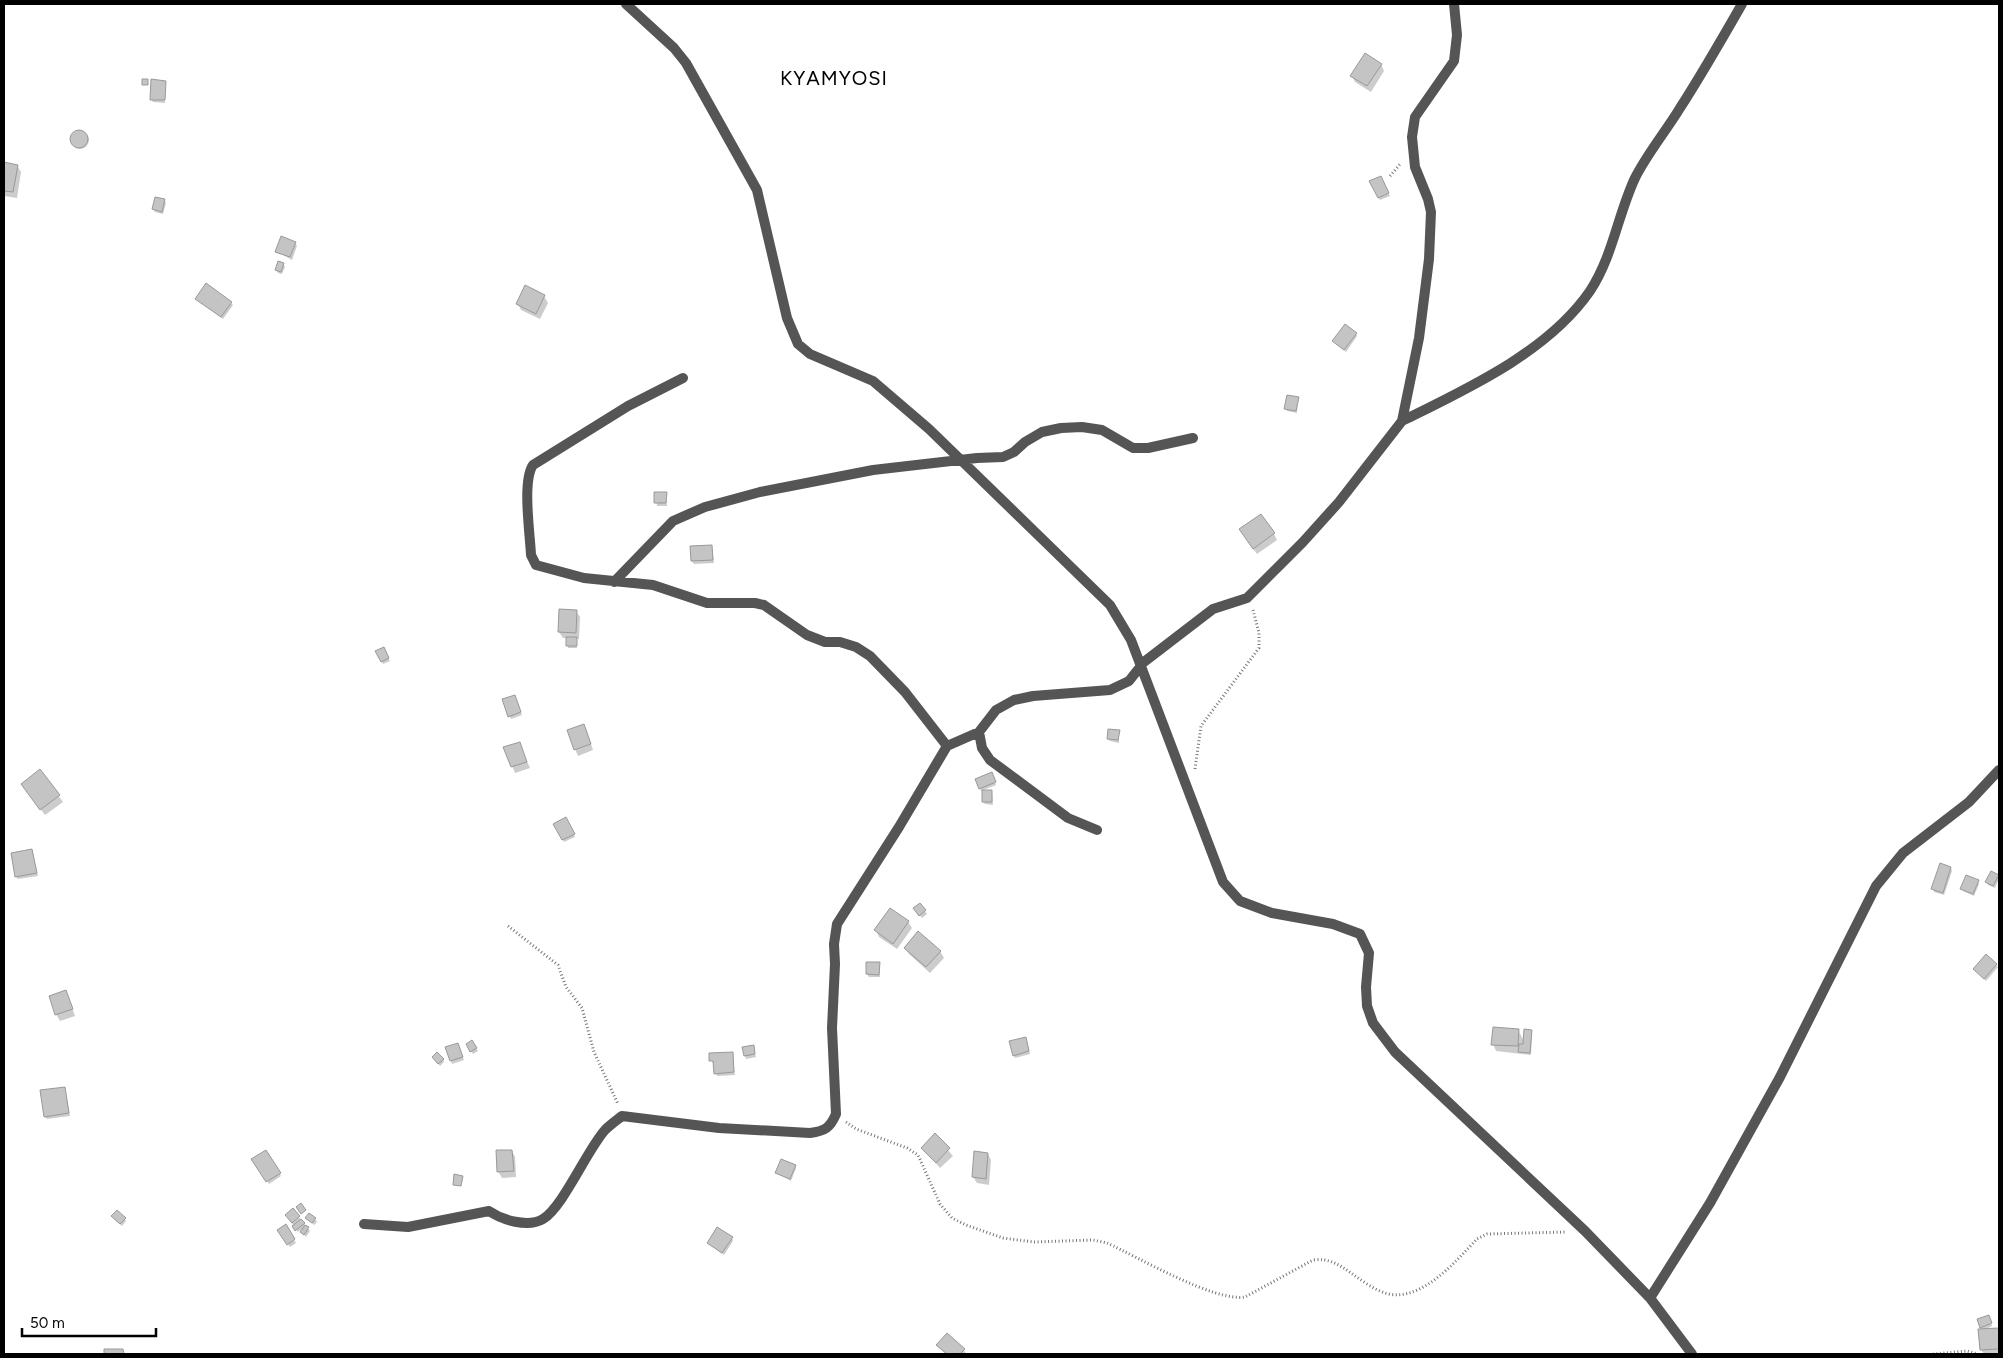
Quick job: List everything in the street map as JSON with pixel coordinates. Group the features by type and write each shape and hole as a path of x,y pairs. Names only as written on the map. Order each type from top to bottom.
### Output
{"street":[{"path":"626,4 674,48 686,63 757,190 787,318 798,344 810,354 873,381 930,429 1110,605 1131,640 1223,882 1240,901 1272,913 1333,924 1360,934 1369,953 1366,987 1367,1006 1373,1023 1395,1052 1585,1231 1650,1298 1692,1354"},
{"path":"364,1224 408,1227 488,1211 500,1219 528,1223 543,1219 556,1205 605,1131 622,1116 719,1128 810,1133 824,1132 832,1124 836,1114 832,1028 836,964 834,944 837,924 899,827 947,746 979,732 996,710 1014,700 1033,696 1110,690 1129,681 1140,666 1213,609 1247,598 1304,542 1340,502 1402,421 1419,338 1430,240 1431,212 1428,199 1415,167 1412,137 1415,117 1454,62 1457,36 1454,4"},
{"path":"1402,421 1460,394 1503,366 1560,325 1590,290 1615,239 1635,178 1699,79 1742,4"},
{"path":"682,378 628,406 534,465 528,473 531,555 536,565 584,578 653,585 707,603 754,603 764,605 808,635 825,642 840,642 856,647 870,656 905,692 947,746"},
{"path":"614,582 660,531 687,513 810,481 873,470 1003,457 1014,452 1025,442 1042,432 1061,428 1082,426 1102,430 1133,448 1148,448 1193,438"},
{"path":"979,732 982,748 990,760 1068,818 1097,830"},
{"path":"1650,1298 1715,1195 1780,1077 1876,886 1903,853 1969,802 1999,770"}],"path":[{"path":"1195,776 1201,726 1258,648 1259,633 1254,613 1247,598"},
{"path":"508,926 558,964 566,987 582,1008 596,1058 622,1116"},
{"path":"836,1114 856,1130 907,1148 918,1155 940,1204 952,1218 966,1225 1003,1238 1034,1242 1093,1240 1107,1243 1208,1290 1236,1298 1245,1297 1313,1260 1323,1259 1333,1261 1384,1293 1402,1295 1422,1288 1477,1239 1487,1234 1585,1231"},
{"path":"1933,1354 1967,1351 1978,1354"}],"building":[{"path":"1365,53 1382,64 1367,86 1350,76"},
{"path":"142,79 148,79 148,85 142,85"},
{"path":"151,79 166,81 165,100 150,100"},
{"path":"79,130 85,133 88,139 85,145 79,148 73,145 70,139 73,133"},
{"path":"4,162 18,165 13,192 4,191"},
{"path":"1381,176 1389,193 1378,198 1369,181"},
{"path":"155,197 165,199 162,212 152,209"},
{"path":"281,236 296,242 290,257 275,252"},
{"path":"278,261 284,263 281,272 275,270"},
{"path":"206,283 232,302 221,317 195,299"},
{"path":"525,285 545,295 536,314 516,304"},
{"path":"1345,324 1357,333 1344,350 1332,341"},
{"path":"1287,395 1299,397 1296,411 1284,409"},
{"path":"654,492 667,492 666,503 654,503"},
{"path":"1261,514 1275,533 1253,549 1239,529"},
{"path":"712,545 713,560 691,561 690,546"},
{"path":"559,609 577,610 576,633 558,632"},
{"path":"566,637 577,637 577,646 566,646"},
{"path":"384,647 389,658 381,662 375,651"},
{"path":"515,695 521,712 508,717 502,699"},
{"path":"584,724 591,744 574,750 567,730"},
{"path":"1108,729 1120,730 1118,740 1107,739"},
{"path":"520,742 527,762 511,767 503,747"},
{"path":"40,769 60,795 40,810 21,784"},
{"path":"992,772 996,782 979,789 975,779"},
{"path":"982,790 992,790 992,802 982,802"},
{"path":"566,817 575,834 562,840 553,824"},
{"path":"32,849 37,873 15,877 11,853"},
{"path":"1940,863 1951,867 1943,893 1931,889"},
{"path":"1991,871 1999,875 1993,886 1985,882"},
{"path":"1966,875 1979,880 1973,894 1960,889"},
{"path":"920,903 926,910 919,916 913,908"},
{"path":"890,908 909,921 893,944 874,930"},
{"path":"918,931 941,951 926,967 904,948"},
{"path":"1986,954 1997,964 1984,979 1973,969"},
{"path":"866,962 880,962 879,975 866,974"},
{"path":"66,990 73,1009 55,1015 49,996"},
{"path":"1493,1027 1519,1029 1518,1046 1491,1045"},
{"path":"1524,1029 1532,1030 1530,1053 1518,1052 1519,1044 1523,1044"},
{"path":"1026,1037 1029,1051 1013,1056 1009,1041"},
{"path":"472,1040 477,1048 470,1052 466,1044"},
{"path":"458,1043 463,1057 450,1061 445,1047"},
{"path":"754,1045 755,1054 744,1056 742,1047"},
{"path":"437,1052 444,1059 438,1064 432,1057"},
{"path":"733,1052 734,1072 714,1074 713,1061 709,1061 709,1053"},
{"path":"65,1087 69,1113 44,1117 40,1090"},
{"path":"935,1133 950,1148 936,1163 921,1148"},
{"path":"266,1150 281,1173 266,1182 251,1159"},
{"path":"496,1150 512,1150 514,1171 497,1172"},
{"path":"974,1151 988,1153 986,1179 972,1177"},
{"path":"781,1159 796,1165 790,1179 775,1173"},
{"path":"454,1174 463,1176 461,1186 453,1185"},
{"path":"301,1203 306,1210 301,1214 296,1207"},
{"path":"293,1208 300,1216 292,1223 285,1215"},
{"path":"117,1210 126,1218 120,1224 111,1216"},
{"path":"309,1213 316,1218 312,1223 305,1218"},
{"path":"301,1219 305,1223 295,1231 292,1226"},
{"path":"286,1224 295,1239 287,1245 277,1230"},
{"path":"305,1225 309,1227 304,1235 300,1232"},
{"path":"717,1227 733,1237 722,1253 707,1243"},
{"path":"1989,1315 1992,1323 1980,1328 1977,1319"},
{"path":"1999,1328 1999,1349 1980,1350 1978,1329"},
{"path":"947,1333 965,1349 960,1354 947,1354 936,1345"},
{"path":"104,1349 123,1349 124,1354 104,1354"}],"district":[{"name":"KYAMYOSI","path":"834,78"}]}
